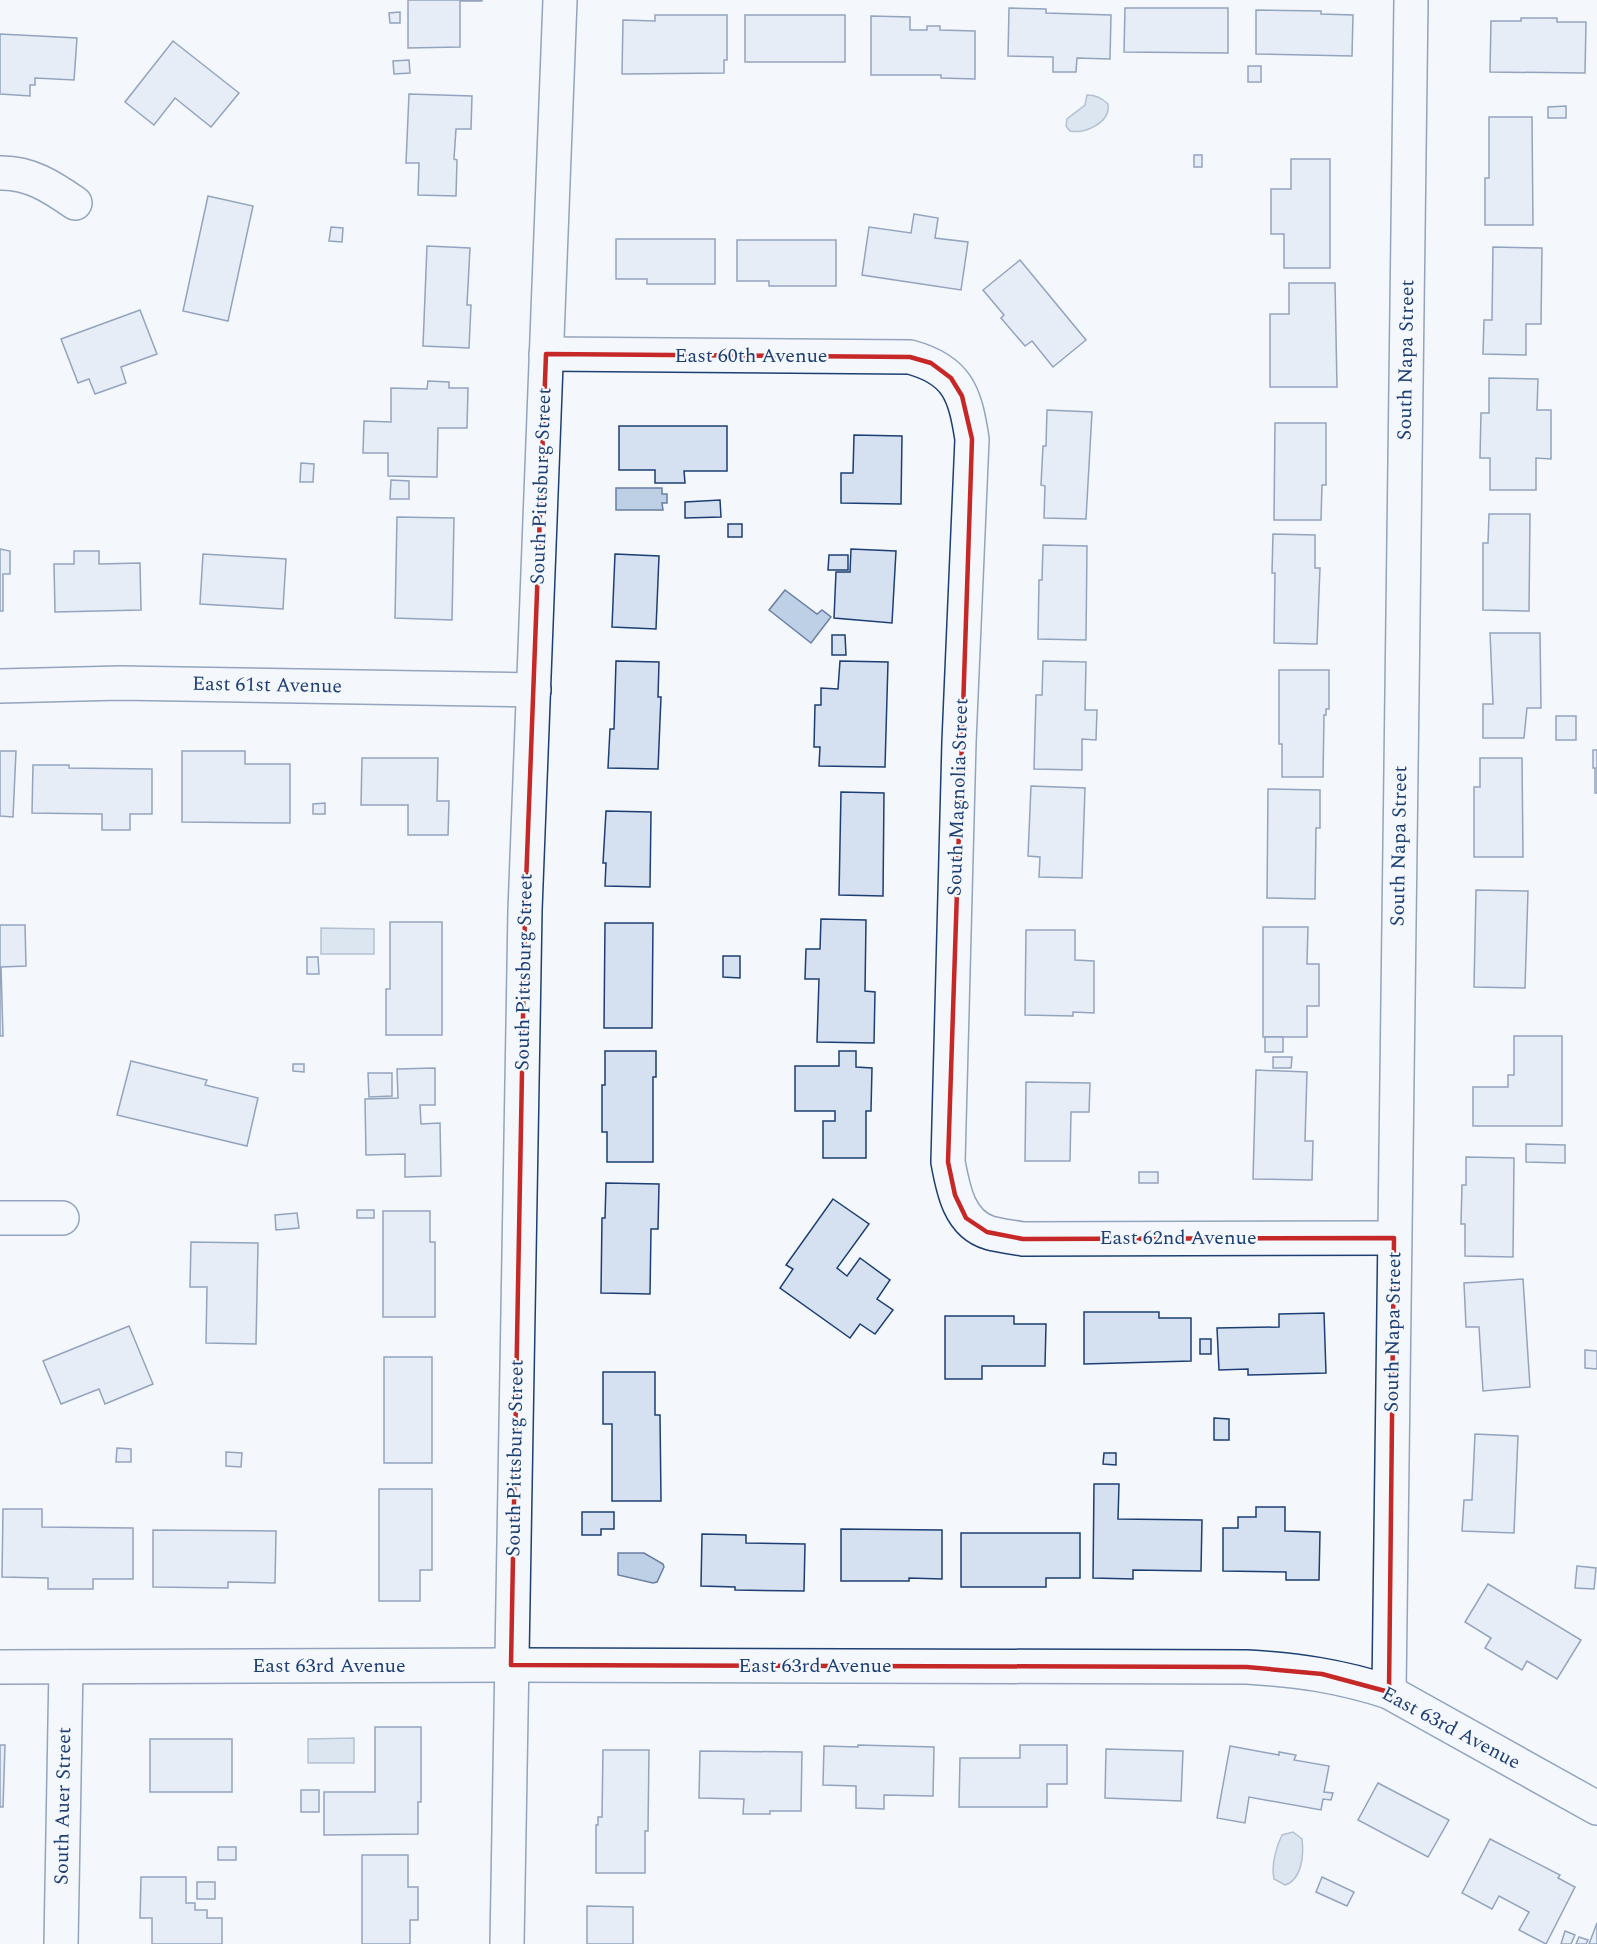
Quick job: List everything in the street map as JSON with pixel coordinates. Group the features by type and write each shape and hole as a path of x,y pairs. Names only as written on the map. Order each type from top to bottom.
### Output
{"street":[{"name":"South Pittsburg Street","path":"507,1944 525,910 560,0"},
{"name":"South Napa Street","path":"1389,1692 1411,0"},
{"path":"0,172 11,172 45,183 75,203"},
{"name":"East 60th Avenue","path":"546,354 910,357 931,363 951,378"},
{"name":"South Magnolia Street","path":"951,378 968,412 972,439 959,742 948,1162 954,1195 966,1218"},
{"name":"East 61st Avenue","path":"0,686 120,682 534,690"},
{"path":"0,1218 62,1218"},
{"name":"East 62nd Avenue","path":"966,1218 987,1232 1023,1239 1394,1238"},
{"name":"East 63rd Avenue","path":"0,1667 1247,1666 1322,1674 1356,1681 1389,1692 1597,1808"},
{"name":"South Auer Street","path":"61,1944 66,1667"}],"highlighted area":[{"path":"546,354 910,357 931,363 951,378 962,396 972,439 948,1162 955,1195 966,1218 987,1232 1023,1239 1394,1238 1389,1692 1322,1674 1247,1667 511,1665 525,910"}],"water":[{"path":"1087,95 1099,97 1108,104 1106,116 1090,129 1070,131 1066,126 1067,119 1085,105"},
{"path":"616,488 662,488 662,494 667,494 667,503 662,503 663,510 616,510"},
{"path":"785,590 817,614 822,610 831,617 811,643 769,610"},
{"path":"321,928 374,929 374,954 321,954"},
{"path":"618,1553 644,1553 663,1564 664,1567 657,1582 618,1575"},
{"path":"354,1738 354,1763 308,1763 308,1739"},
{"path":"1293,1832 1302,1839 1301,1866 1295,1878 1285,1885 1274,1879 1274,1863 1282,1835"}],"building":[{"path":"408,0 482,1 460,1 460,47 408,48"},
{"path":"1009,8 1046,9 1046,13 1111,15 1110,59 1077,58 1076,72 1053,72 1053,57 1008,56"},
{"path":"1125,8 1228,8 1228,53 1124,52"},
{"path":"1256,10 1321,11 1321,14 1353,15 1352,56 1256,54"},
{"path":"400,12 400,23 390,23 389,13"},
{"path":"655,15 727,15 727,60 724,60 724,73 622,74 623,20 655,21"},
{"path":"745,15 845,15 845,62 745,62"},
{"path":"871,16 910,17 910,30 927,30 927,26 940,26 940,30 975,31 975,79 941,78 941,75 871,75"},
{"path":"1521,18 1557,18 1557,22 1586,22 1585,73 1490,72 1491,21 1521,21"},
{"path":"0,34 77,38 74,80 35,78 35,85 30,85 30,96 0,94"},
{"path":"173,41 239,93 211,127 175,98 154,125 125,102"},
{"path":"409,60 410,73 394,74 393,61"},
{"path":"1248,66 1261,66 1261,82 1248,82"},
{"path":"409,94 472,96 471,129 456,129 454,159 457,160 456,196 418,195 419,163 406,163"},
{"path":"1566,106 1566,118 1548,118 1548,107"},
{"path":"1489,117 1532,117 1533,225 1485,225 1485,178 1489,178"},
{"path":"1194,155 1202,155 1202,167 1194,167"},
{"path":"1291,159 1330,159 1330,268 1284,268 1284,234 1271,234 1271,189 1291,189"},
{"path":"208,196 253,206 228,321 183,311"},
{"path":"914,214 938,218 935,238 968,242 961,290 862,275 869,227 911,233"},
{"path":"331,227 343,228 342,242 329,241"},
{"path":"616,239 715,239 715,284 647,284 647,279 616,279"},
{"path":"737,240 836,240 836,286 769,286 769,281 737,281"},
{"path":"427,246 470,248 467,305 471,305 469,348 423,346"},
{"path":"1493,247 1542,248 1541,324 1526,324 1526,355 1483,354 1484,320 1492,320"},
{"path":"1020,260 1086,340 1053,367 1032,341 1025,346 1001,318 1004,315 983,290"},
{"path":"1289,283 1335,283 1337,387 1270,387 1270,314 1289,314"},
{"path":"140,310 157,354 121,367 126,383 95,394 89,379 78,383 61,339"},
{"path":"1489,378 1538,379 1537,410 1551,410 1551,459 1536,458 1536,490 1490,490 1490,458 1480,458 1481,413 1489,413"},
{"path":"428,381 449,382 449,388 468,388 467,428 438,428 437,477 388,476 388,453 363,453 364,421 391,422 391,388 427,389"},
{"path":"1047,410 1092,412 1086,519 1044,518 1045,486 1041,485 1043,446 1046,446"},
{"path":"1275,423 1326,423 1326,485 1322,485 1321,520 1274,520"},
{"path":"619,426 727,426 727,471 684,471 685,483 655,483 655,470 619,470"},
{"path":"854,435 902,436 901,504 841,503 841,473 853,473"},
{"path":"301,463 314,464 313,482 300,482"},
{"path":"391,480 409,481 409,499 390,499"},
{"path":"720,500 721,517 685,518 685,502"},
{"path":"1489,514 1530,514 1529,611 1483,610 1483,543 1488,543"},
{"path":"397,517 454,518 452,620 395,618"},
{"path":"728,524 742,524 742,537 728,537"},
{"path":"1273,534 1315,535 1315,568 1320,568 1317,644 1274,643"},
{"path":"1043,545 1087,546 1086,640 1038,639 1039,580 1042,580"},
{"path":"0,549 10,551 10,574 3,574 3,611 0,611"},
{"path":"851,549 896,551 892,623 834,618 836,572 850,572"},
{"path":"74,551 99,551 99,564 140,563 141,610 55,612 54,564 74,564"},
{"path":"203,554 286,559 283,609 200,604"},
{"path":"615,554 659,556 656,629 612,627"},
{"path":"829,555 848,555 848,570 828,570"},
{"path":"1490,633 1540,633 1541,708 1527,708 1524,738 1483,738 1483,704 1493,704"},
{"path":"832,635 845,635 846,655 832,655"},
{"path":"616,661 659,662 658,697 661,697 658,769 608,768 610,729 614,729"},
{"path":"840,661 888,662 885,767 819,766 820,747 814,747 815,705 821,705 821,688 838,689"},
{"path":"1043,661 1086,662 1085,710 1097,710 1096,740 1082,739 1082,770 1034,769 1036,695 1042,695"},
{"path":"1279,670 1329,670 1329,709 1326,709 1326,715 1324,715 1323,777 1282,777 1282,744 1279,744"},
{"path":"1556,716 1576,716 1576,740 1556,740"},
{"path":"1593,750 1597,750 1597,793 1595,793"},
{"path":"0,751 16,751 13,817 0,816"},
{"path":"182,751 245,751 245,764 290,764 290,823 182,822"},
{"path":"362,758 438,758 437,801 449,801 448,835 408,835 408,805 361,805"},
{"path":"1480,758 1522,758 1523,857 1474,857 1474,787 1480,787"},
{"path":"33,765 152,769 152,814 130,814 130,830 102,830 102,814 32,813"},
{"path":"1031,786 1085,788 1082,878 1039,877 1040,857 1028,856"},
{"path":"1268,789 1320,790 1320,828 1316,828 1315,899 1267,898"},
{"path":"841,792 884,793 883,896 839,895"},
{"path":"325,803 325,814 313,814 313,804"},
{"path":"606,811 651,812 650,887 605,886 606,863 603,863"},
{"path":"1476,890 1528,891 1525,988 1474,987"},
{"path":"821,919 866,920 865,991 875,992 874,1043 817,1042 819,979 805,979 806,949 820,949"},
{"path":"390,922 442,922 442,1035 386,1035 386,989 390,989"},
{"path":"605,923 653,923 652,1028 604,1028"},
{"path":"0,925 25,925 26,966 1,967 3,1036 0,1036"},
{"path":"1263,927 1308,927 1307,964 1319,964 1319,1006 1307,1006 1307,1037 1263,1037"},
{"path":"1026,930 1075,930 1075,960 1094,961 1094,1013 1073,1012 1073,1016 1025,1015"},
{"path":"723,956 740,956 740,978 723,977"},
{"path":"307,957 318,957 319,974 307,974"},
{"path":"1514,1036 1562,1036 1562,1126 1473,1126 1473,1087 1508,1087 1508,1075 1514,1075"},
{"path":"1265,1037 1283,1037 1283,1052 1265,1052"},
{"path":"605,1051 656,1051 656,1077 653,1077 653,1162 607,1162 607,1132 602,1132"},
{"path":"839,1051 856,1051 856,1067 872,1068 871,1111 866,1111 866,1158 823,1158 823,1121 835,1121 835,1111 795,1111 795,1066 839,1066"},
{"path":"1273,1057 1292,1057 1291,1068 1273,1068"},
{"path":"131,1061 207,1080 205,1085 258,1098 247,1146 117,1115"},
{"path":"293,1064 304,1064 304,1072 293,1071"},
{"path":"435,1068 435,1105 420,1105 421,1124 440,1123 441,1176 405,1177 405,1154 366,1155 365,1099 398,1098 397,1069"},
{"path":"1256,1070 1307,1072 1305,1141 1313,1141 1312,1180 1253,1179"},
{"path":"368,1073 392,1073 392,1096 369,1097"},
{"path":"1026,1082 1090,1083 1089,1112 1071,1112 1070,1161 1025,1161"},
{"path":"1526,1144 1565,1145 1565,1163 1526,1162"},
{"path":"1466,1157 1514,1158 1513,1257 1465,1256 1465,1224 1461,1224 1462,1185 1466,1185"},
{"path":"1139,1172 1158,1172 1158,1183 1139,1183"},
{"path":"606,1183 659,1184 658,1229 651,1229 650,1294 601,1293 602,1218 605,1218"},
{"path":"833,1199 869,1224 837,1268 847,1276 860,1258 890,1280 877,1299 893,1310 875,1334 860,1324 850,1338 780,1288 793,1269 786,1265"},
{"path":"357,1210 374,1210 374,1218 357,1218"},
{"path":"383,1211 430,1211 430,1242 435,1242 435,1317 383,1317"},
{"path":"297,1213 299,1228 276,1230 275,1215"},
{"path":"191,1242 258,1243 256,1344 206,1343 207,1287 190,1287"},
{"path":"1523,1279 1530,1387 1483,1391 1479,1327 1466,1327 1464,1283"},
{"path":"1084,1312 1159,1312 1159,1318 1191,1318 1191,1361 1084,1364"},
{"path":"1324,1313 1326,1373 1248,1375 1248,1369 1219,1370 1217,1328 1279,1327 1279,1314"},
{"path":"945,1316 1014,1316 1014,1324 1046,1324 1045,1366 982,1366 982,1379 945,1379"},
{"path":"129,1326 153,1384 105,1404 99,1389 61,1404 43,1361"},
{"path":"1200,1339 1211,1339 1211,1354 1200,1354"},
{"path":"1585,1350 1597,1351 1597,1369 1585,1368"},
{"path":"384,1357 432,1357 432,1463 384,1463"},
{"path":"603,1372 655,1372 655,1415 660,1415 661,1501 612,1501 612,1424 603,1424"},
{"path":"1214,1418 1229,1419 1229,1440 1214,1440"},
{"path":"1475,1434 1518,1436 1514,1533 1462,1531 1464,1500 1472,1500"},
{"path":"117,1448 131,1449 131,1462 116,1462"},
{"path":"226,1452 242,1453 241,1467 226,1466"},
{"path":"1104,1453 1116,1453 1116,1465 1103,1464"},
{"path":"1094,1484 1119,1484 1118,1519 1202,1520 1201,1571 1133,1570 1133,1579 1093,1578"},
{"path":"379,1489 432,1489 432,1570 420,1570 420,1601 379,1601"},
{"path":"1256,1507 1285,1507 1285,1531 1320,1532 1319,1580 1286,1580 1286,1572 1223,1571 1223,1528 1238,1528 1238,1517 1256,1517"},
{"path":"3,1509 42,1509 42,1527 133,1528 133,1579 93,1579 93,1589 48,1589 48,1578 2,1577"},
{"path":"582,1512 614,1512 614,1529 601,1529 601,1535 582,1535"},
{"path":"841,1529 942,1530 942,1579 841,1581"},
{"path":"153,1530 276,1531 275,1583 228,1582 228,1588 153,1587"},
{"path":"961,1533 1080,1533 1080,1578 1046,1578 1046,1587 961,1587"},
{"path":"702,1534 746,1535 746,1543 805,1544 804,1591 735,1590 735,1587 701,1586"},
{"path":"1577,1566 1596,1568 1594,1589 1575,1588"},
{"path":"1488,1584 1581,1640 1557,1679 1527,1661 1522,1670 1485,1648 1491,1638 1465,1622"},
{"path":"375,1727 421,1727 421,1802 418,1802 418,1834 324,1835 324,1792 375,1792"},
{"path":"150,1739 232,1739 232,1792 150,1792"},
{"path":"0,1745 5,1745 3,1807 0,1807"},
{"path":"858,1745 934,1747 933,1796 884,1795 884,1809 856,1808 856,1786 823,1785 824,1746 858,1747"},
{"path":"1020,1745 1067,1745 1067,1784 1047,1784 1047,1807 959,1807 960,1758 1020,1758"},
{"path":"1230,1746 1279,1755 1279,1752 1296,1755 1294,1760 1329,1766 1324,1792 1333,1793 1331,1800 1323,1799 1321,1810 1249,1797 1245,1823 1217,1818"},
{"path":"1106,1749 1183,1751 1181,1801 1105,1798"},
{"path":"603,1750 649,1750 645,1873 596,1873 596,1825 598,1825 598,1817 602,1817"},
{"path":"700,1751 802,1752 801,1811 743,1814 744,1799 699,1798"},
{"path":"1378,1783 1449,1820 1428,1857 1358,1820"},
{"path":"301,1790 319,1790 319,1812 301,1812"},
{"path":"1490,1839 1560,1875 1558,1878 1575,1887 1546,1944 1519,1930 1529,1912 1499,1896 1492,1909 1462,1893"},
{"path":"218,1847 236,1847 236,1860 218,1860"},
{"path":"362,1855 408,1855 408,1887 418,1887 418,1920 410,1920 410,1944 362,1944"},
{"path":"141,1877 186,1877 186,1903 195,1903 195,1910 207,1910 207,1918 222,1918 222,1944 152,1944 152,1918 140,1918"},
{"path":"1322,1877 1354,1892 1347,1906 1316,1892"},
{"path":"197,1882 215,1882 215,1899 197,1899"},
{"path":"587,1906 633,1907 633,1944 587,1944"},
{"path":"1597,1923 1597,1944 1589,1944"},
{"path":"1565,1931 1575,1935 1571,1944 1561,1944"},
{"path":"1579,1937 1588,1940 1586,1944 1576,1944"}]}
